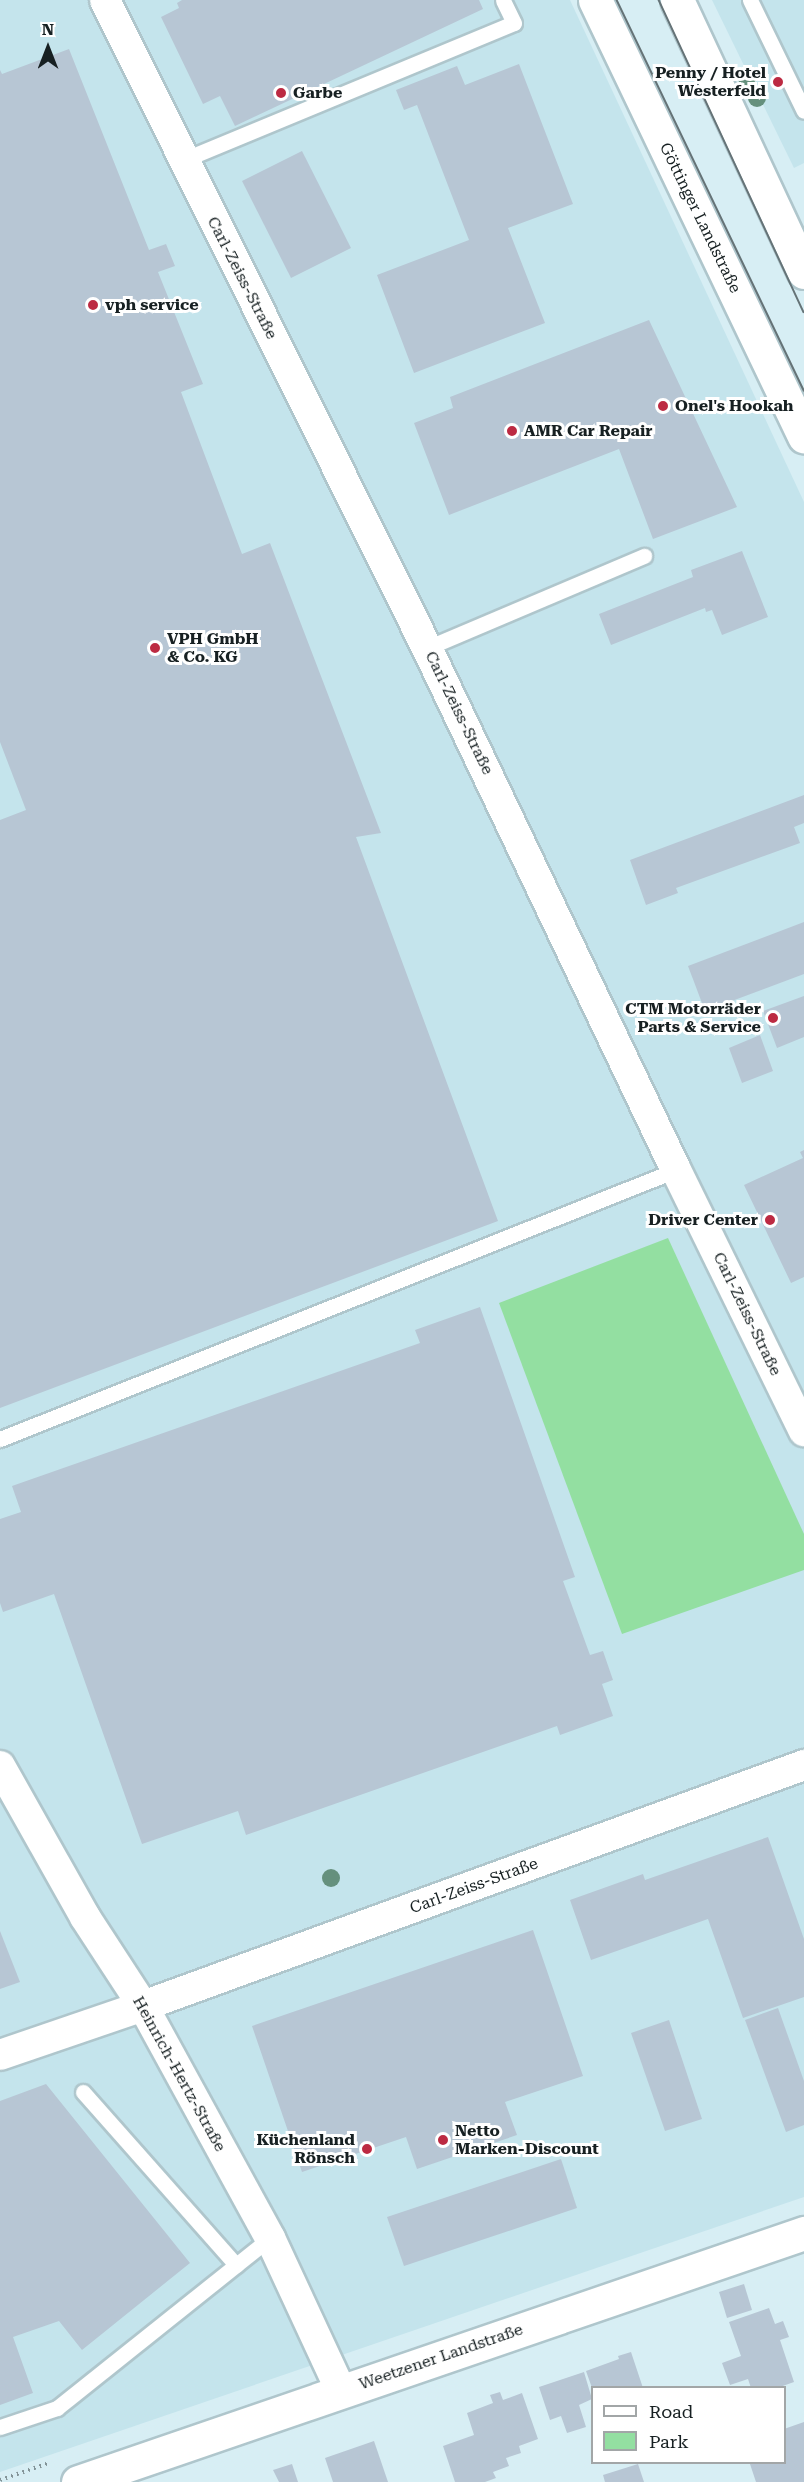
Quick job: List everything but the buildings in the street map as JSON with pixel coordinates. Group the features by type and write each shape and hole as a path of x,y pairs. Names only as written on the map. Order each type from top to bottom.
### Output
{"street":[{"name":"Göttinger Landstraße","path":"595,0 804,437"},
{"path":"677,0 804,272"},
{"name":"Carl-Zeiss-Straße","path":"113,3 183,160 427,648 676,1170 804,1431"},
{"name":"Carl-Zeiss-Straße","path":"0,2055 143,2006 804,1765"},
{"name":"Heinrich-Hertz-Straße","path":"0,1766 85,1917 143,2006 270,2238 341,2391"},
{"name":"Weetzener Landstraße","path":"78,2482 804,2233"}],"lane":[{"path":"183,160 514,23 503,0"},
{"path":"750,0 804,111"},
{"path":"427,648 644,556"},
{"path":"0,1439 676,1170"},
{"path":"83,2092 236,2265"},
{"path":"0,2427 57,2408 270,2238"}],"shaded area":[{"path":"0,0 570,0 804,502 804,2197 0,2472"},
{"name":"Penny / Hotel Westerfeld","path":"712,0 804,0 804,163 794,168"}],"green space":[{"path":"668,1238 804,1534 804,1570 622,1634 499,1303"}],"tram line":[{"path":"617,0 804,390"},
{"path":"659,0 804,312"}],"place":[{"name":"Penny / Hotel Westerfeld","path":"778,82"},
{"name":"Garbe","path":"281,93"},
{"name":"vph service","path":"93,305"},
{"name":"Onel's Hookah","path":"663,406"},
{"name":"AMR Car Repair","path":"512,431"},
{"name":"VPH GmbH & Co. KG","path":"155,648"},
{"name":"CTM Motorräder Parts & Service","path":"773,1018"},
{"name":"Driver Center","path":"770,1220"},
{"name":"Netto Marken-Discount","path":"443,2140"},
{"name":"Küchenland Rönsch","path":"367,2149"}]}
